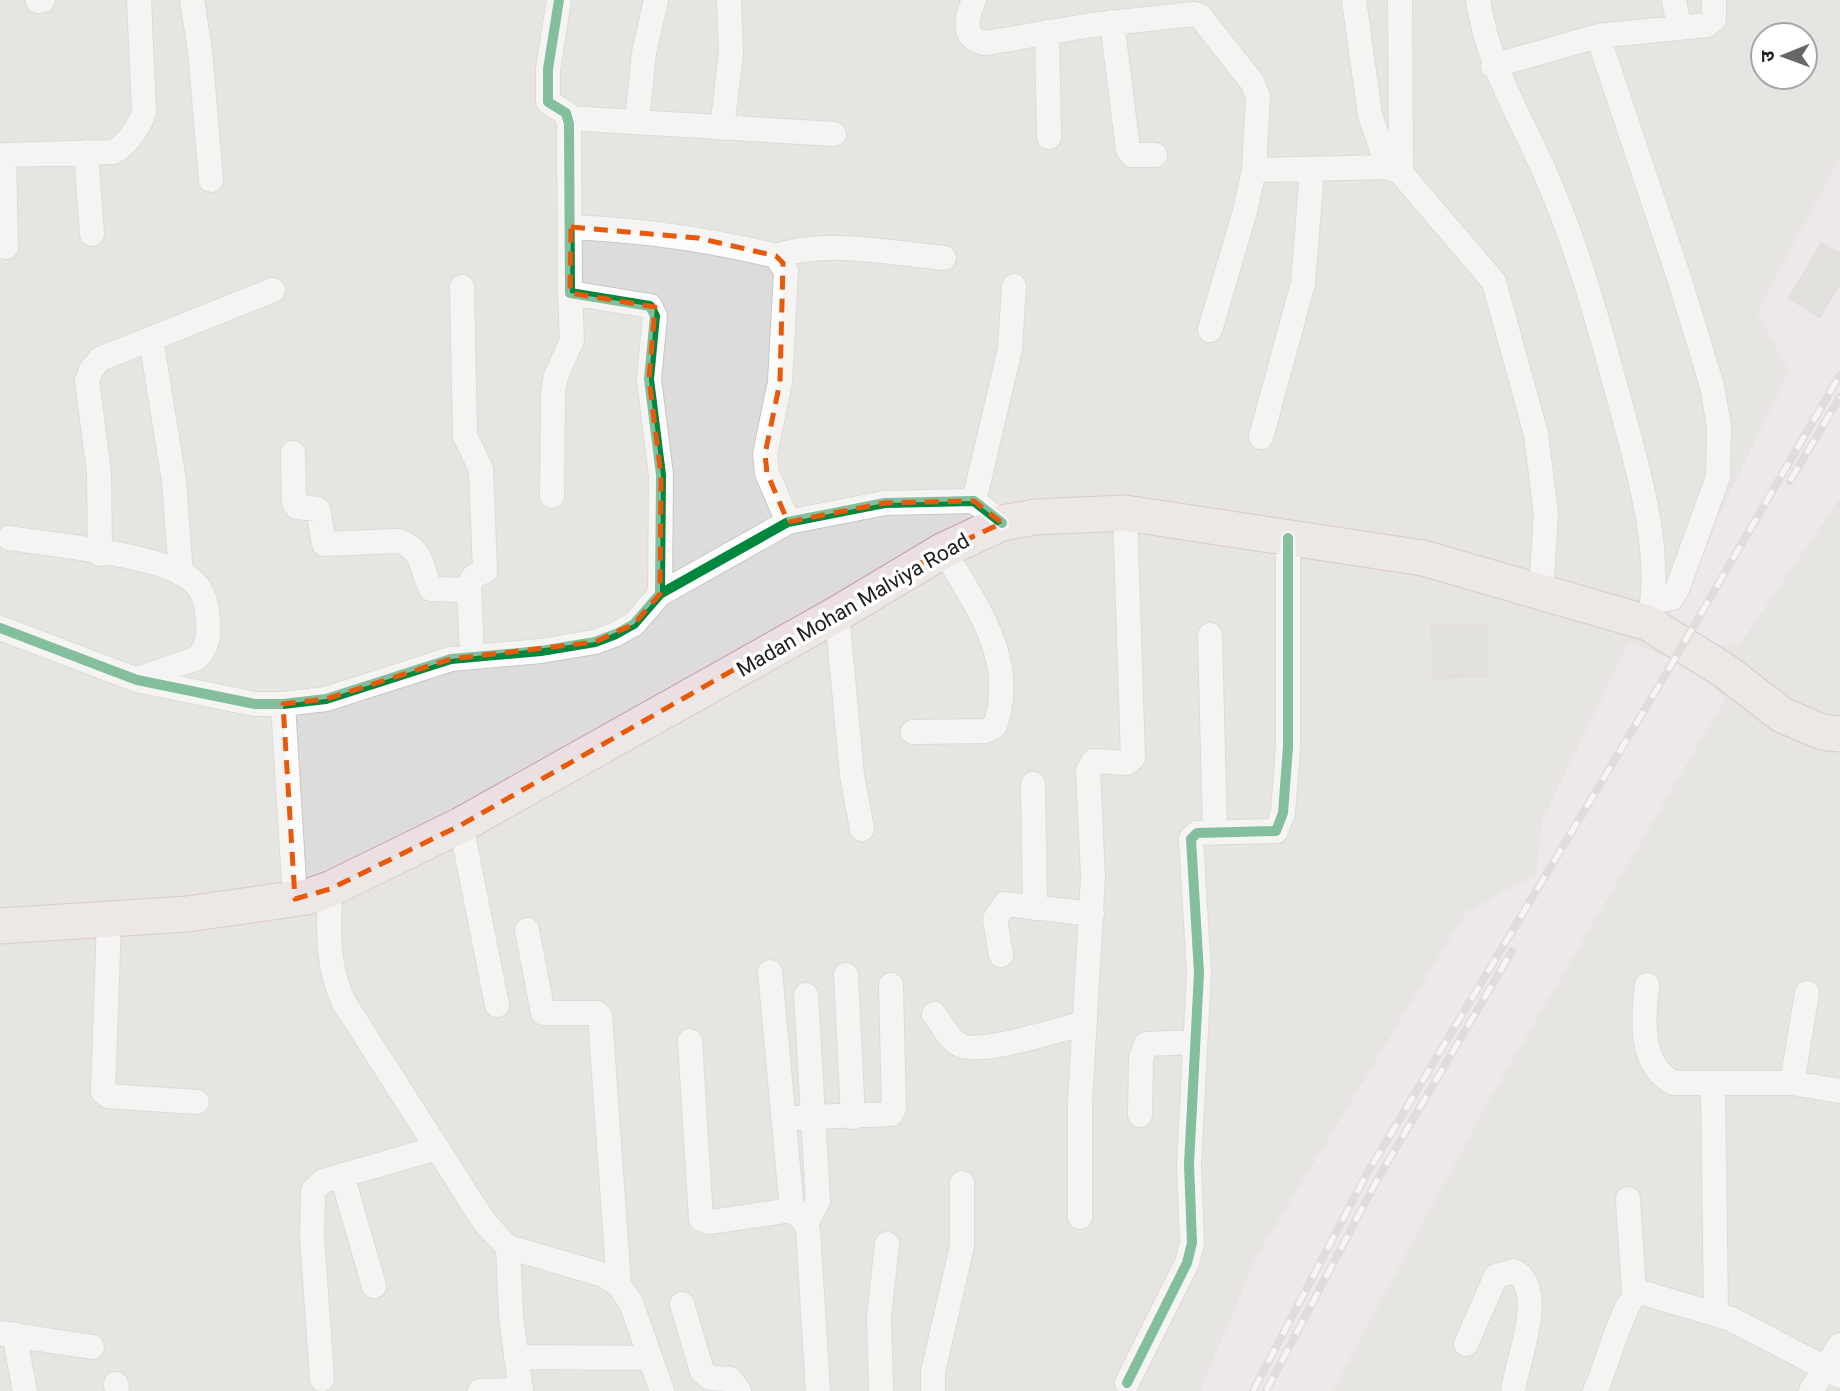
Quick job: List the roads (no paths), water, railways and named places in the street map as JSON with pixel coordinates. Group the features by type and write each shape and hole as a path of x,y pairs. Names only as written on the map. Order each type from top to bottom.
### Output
{"highway":[{"name":"Madan Mohan Malviya Road","path":"0,926 187,914 296,899 330,889 461,825 838,614 944,550 1002,523 1067,514 1125,513 1423,558 1541,592 1651,612 1782,715 1822,732 1840,734"}],"street":[{"path":"6,247 4,155 117,150 143,118 139,0"},
{"path":"192,0 200,51 211,180"},
{"path":"559,0 548,69 548,102 568,118 834,134"},
{"path":"637,122 644,53 656,0"},
{"path":"722,128 731,54 729,0"},
{"path":"974,0 967,25 970,36 977,41 1199,7 1200,16 1252,82 1258,96 1254,170 1245,211 1210,330"},
{"path":"1354,0 1370,115 1394,170 1494,282 1536,434 1546,513 1541,592"},
{"path":"1394,170 1400,0"},
{"path":"1478,0 1493,66 1570,233 1599,324 1641,478 1651,612 1672,598 1683,575 1718,477 1719,426 1712,386 1680,281 1598,36"},
{"path":"1674,0 1679,27"},
{"path":"1493,66 1598,36 1712,23 1714,0"},
{"path":"1112,22 1128,149 1132,155 1155,155"},
{"path":"1047,32 1049,137"},
{"path":"552,496 553,392 556,376 572,340 569,293 568,118"},
{"path":"86,152 92,234"},
{"path":"1254,170 1394,170"},
{"path":"1261,437 1303,283 1312,171"},
{"path":"570,227 630,229 698,238 776,256 798,249 826,248 944,258"},
{"path":"776,256 786,271 780,382 765,454 767,473 788,522"},
{"path":"974,501 1010,349 1014,286"},
{"path":"462,287 465,436 481,469 484,531 485,570 470,580 469,590 472,655"},
{"path":"100,554 99,472 87,381 91,370 100,359 273,289"},
{"path":"569,293 650,306 653,311 649,379 661,475 660,594"},
{"path":"151,340 174,481 181,574"},
{"path":"293,453 294,503 297,507 318,509 324,544 399,541 407,544 423,561 431,589 469,590"},
{"path":"0,628 137,680 255,704 283,705 326,699 472,655 541,651 595,642 634,624 660,594 788,522 885,503 974,501 1002,523"},
{"path":"1080,1217 1085,1023 1093,914 1088,770 1094,761 1126,763 1133,758 1125,513"},
{"path":"9,538 154,563 194,582 206,600 209,640 202,654 137,680"},
{"path":"1127,1383 1192,1248 1189,1164 1199,973 1191,839 1197,833 1215,831 1276,831 1283,813 1288,747 1288,538"},
{"path":"913,732 985,732 995,726 999,714 1001,667 996,643 944,550"},
{"path":"838,614 852,775 862,829"},
{"path":"1210,635 1216,755 1215,831"},
{"path":"283,705 296,899"},
{"path":"1033,784 1035,908"},
{"path":"461,825 497,1005"},
{"path":"330,889 328,947 331,974 343,1001 485,1223 508,1247 604,1275 619,1285 631,1303 662,1391"},
{"path":"1001,955 995,926 997,912 1005,904 1093,914"},
{"path":"109,920 103,1092 108,1096 197,1102"},
{"path":"527,930 543,1013 597,1013 600,1016 619,1285"},
{"path":"770,972 818,1391"},
{"path":"846,975 853,1117"},
{"path":"785,1118 885,1116 894,1109 891,985"},
{"path":"1647,985 1646,1038 1649,1058 1657,1073 1674,1083 1792,1083 1840,1091"},
{"path":"1792,1083 1807,993"},
{"path":"690,1041 701,1219 710,1222 799,1217 818,1201 806,995"},
{"path":"934,1014 956,1043 966,1048 990,1046 1085,1023"},
{"path":"1140,1115 1141,1059 1146,1044 1195,1042"},
{"path":"1713,1083 1716,1314"},
{"path":"322,1379 313,1191 323,1181 437,1148"},
{"path":"342,1175 374,1286"},
{"path":"933,1391 933,1372 962,1245 962,1183"},
{"path":"1595,1391 1634,1294 1628,1199"},
{"path":"881,1391 879,1316 887,1244"},
{"path":"480,1391 521,1391 508,1247"},
{"path":"1466,1344 1496,1276 1514,1270 1523,1275 1531,1301 1513,1391"},
{"path":"1634,1294 1640,1292 1716,1314 1774,1339 1832,1372"},
{"path":"682,1304 702,1371 710,1378 730,1379 739,1391"},
{"path":"25,1391 7,1333 92,1347"},
{"path":"1811,1391 1832,1372 1840,1345"},
{"path":"516,1357 650,1357"}],"railway":[{"path":"1253,1391 1365,1177 1660,684 1840,375"},
{"path":"1790,481 1840,397"},
{"path":"1266,1391 1376,1182 1512,951"}]}
